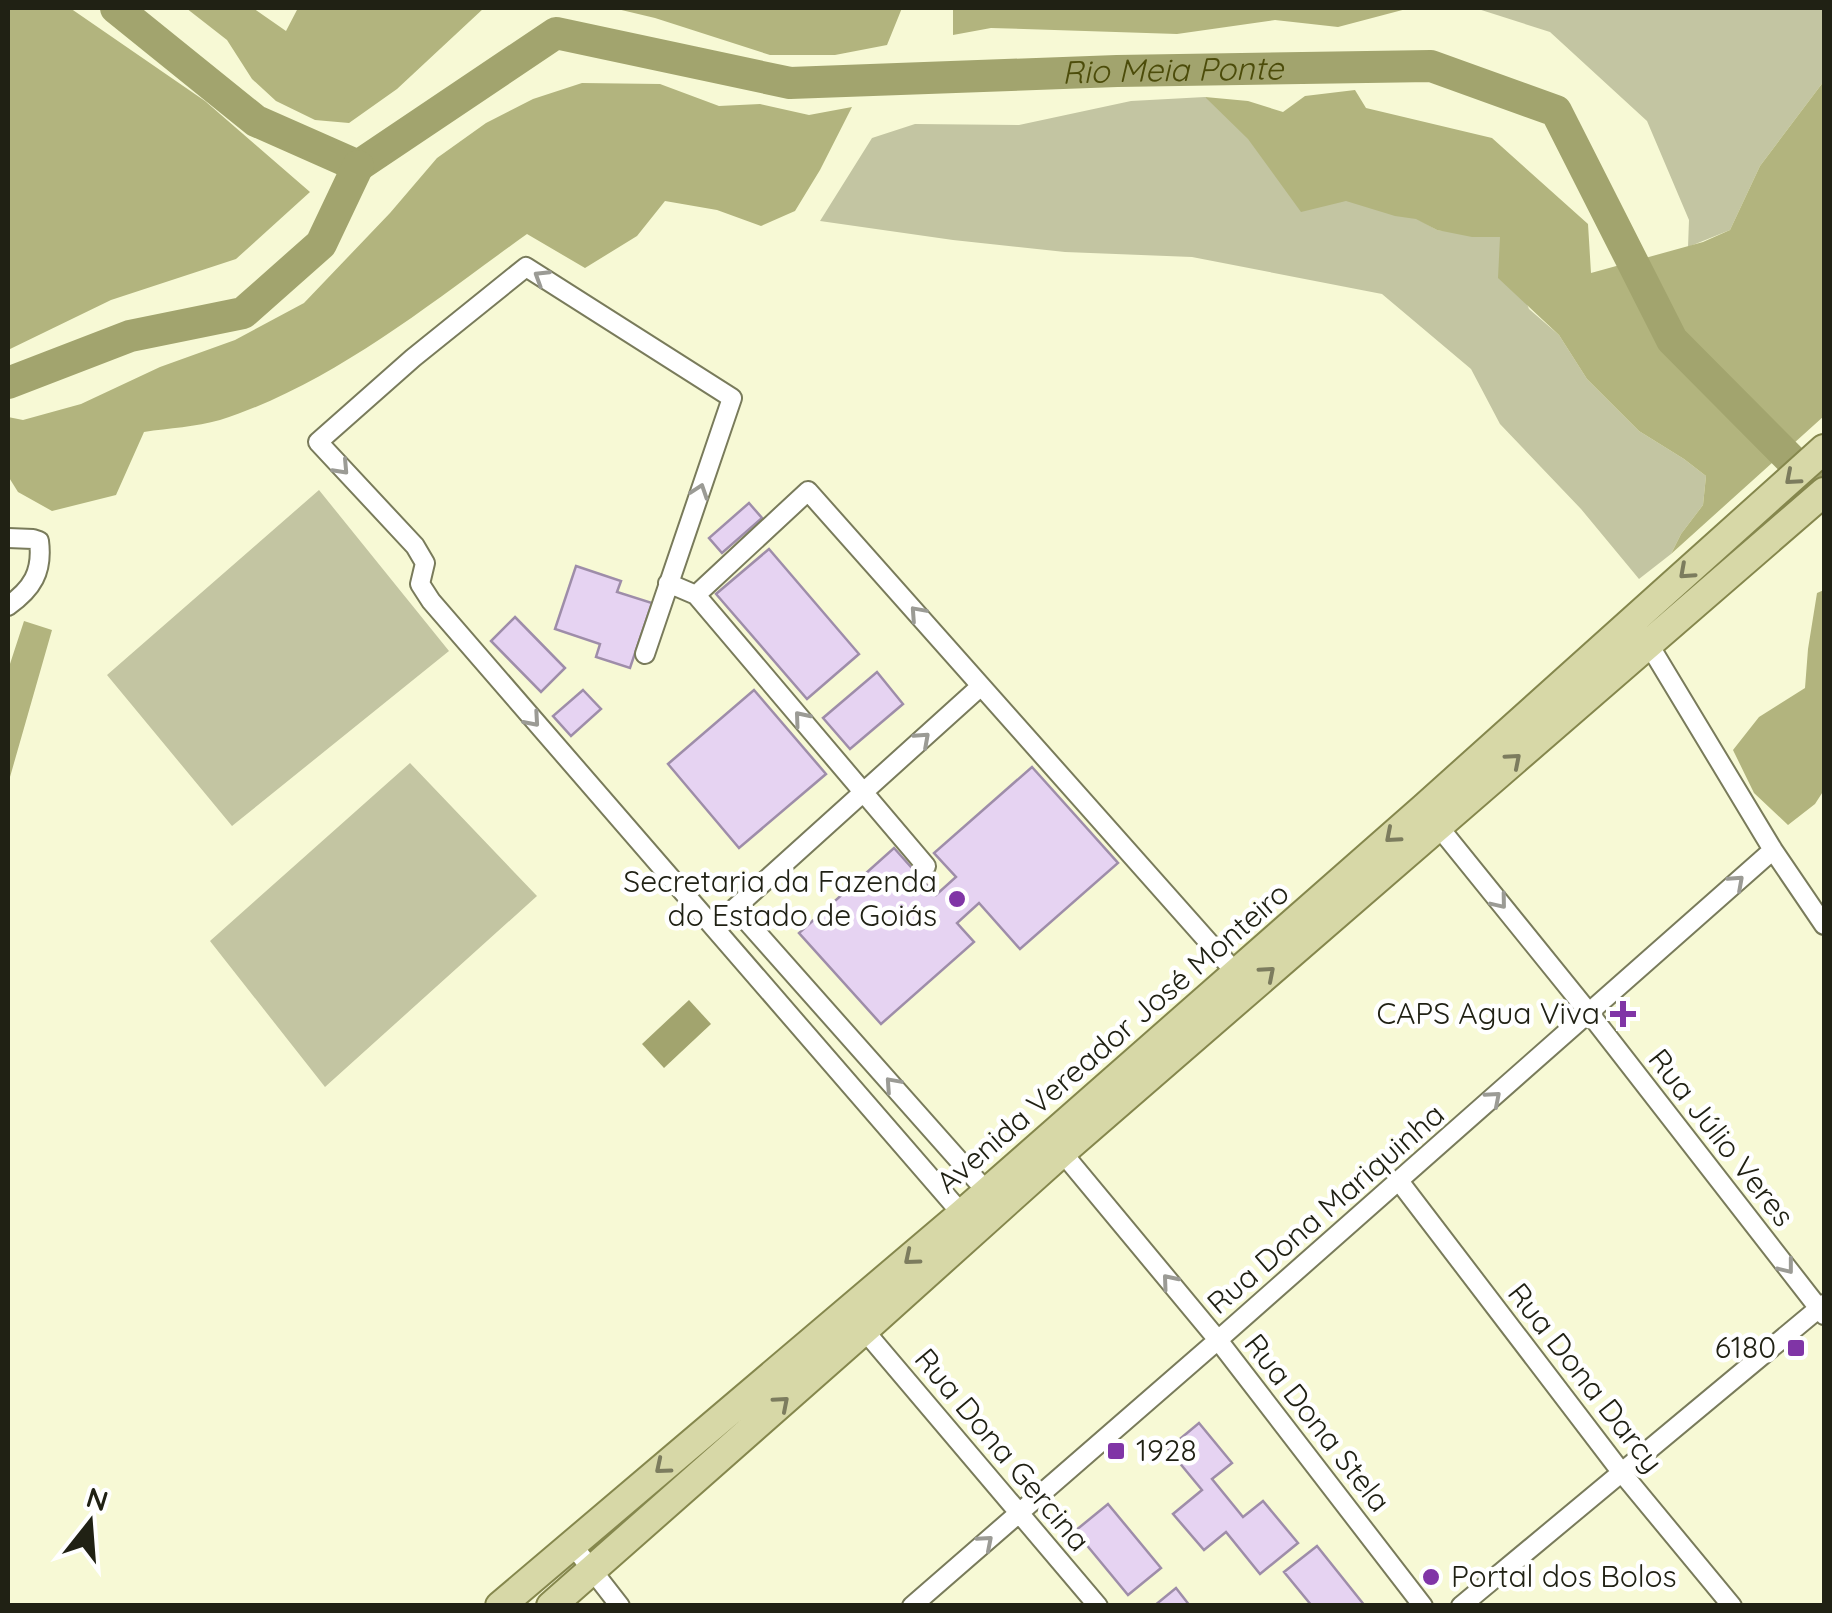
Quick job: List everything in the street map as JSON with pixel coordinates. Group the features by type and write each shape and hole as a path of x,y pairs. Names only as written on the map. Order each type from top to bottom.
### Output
{"main road":[{"name":"Avenida Vereador José Monteiro","path":"500,1606 987,1192 1056,1144 1431,817 1824,449"},
{"name":"Avenida Vereador José Monteiro","path":"550,1606 864,1330 1236,973 1648,644 1824,492"}],"street":[{"path":"645,654 732,398 526,267 413,358 318,442 415,546 426,563 420,584 431,602 962,1214"},
{"path":"696,595 808,491 1236,973"},
{"path":"8,606 26,593 36,579 40,549 39,541 33,538 9,538"},
{"path":"668,584 696,595 926,866"},
{"path":"1648,644 1773,850 1824,925"},
{"path":"982,686 736,908 987,1192"},
{"name":"Rua Júlio Veres","path":"1431,817 1823,1309"},
{"name":"Rua Dona Mariquinha","path":"912,1606 1773,850"},
{"name":"Rua Dona Stela","path":"1056,1144 1218,1340 1423,1606"},
{"name":"Rua Dona Darcy","path":"1399,1181 1622,1473 1732,1606"},
{"path":"1461,1606 1823,1309"},
{"name":"Rua Dona Gercina","path":"864,1330 1098,1606"},
{"path":"571,1543 620,1606"}],"shaded area":[{"path":"8,8 70,8 205,101 310,192 236,259 111,300 8,350"},
{"path":"186,8 253,8 286,31 298,8 484,8 397,89 349,123 315,120 276,101 252,79 227,40"},
{"path":"613,8 902,8 887,45 835,55 770,55"},
{"path":"953,8 1410,8 1338,27 1275,20 1177,34 991,28 953,35"},
{"path":"1475,8 1824,8 1824,81 1760,166 1730,230 1688,247 1689,220 1647,121 1550,32"},
{"path":"1824,81 1824,416 1671,554 1703,505 1706,476 1639,431 1587,379 1559,335 1498,278 1500,237 1472,237 1437,230 1416,219 1346,201 1301,212 1248,139 1205,97 1248,101 1283,112 1305,96 1355,90 1366,108 1492,138 1588,224 1591,273 1703,242 1730,230 1760,166"},
{"path":"582,83 660,84 719,106 760,104 809,115 852,107 795,211 761,226 717,210 665,201 637,236 585,268 527,234 380,339 302,385 220,420 144,432 116,495 52,511 18,492 8,476 8,417 23,420 81,404 160,367 235,340 304,303 437,158 486,123 533,99"},
{"path":"1205,97 1437,230 1500,237 1529,309 1559,335 1587,379 1639,431 1706,476 1703,505 1671,554 1639,579 1581,509 1500,424 1471,369 1382,294 1192,257 1065,252 820,221 872,138 915,124 1019,125 1131,101"},
{"path":"319,490 449,651 232,826 107,675"},
{"path":"1824,590 1824,790 1815,804 1788,825 1754,793 1733,750 1759,717 1805,688 1817,593"},
{"path":"24,621 52,630 8,784 8,670"},
{"path":"410,763 537,896 325,1087 210,941"},
{"path":"689,1000 711,1024 664,1068 642,1044"}],"building":[{"path":"749,503 762,518 722,553 709,538"},
{"path":"769,549 859,654 807,699 716,594"},
{"path":"576,566 621,581 617,592 652,603 630,668 596,657 600,644 555,629"},
{"path":"515,617 565,668 541,692 491,641"},
{"path":"877,672 903,704 850,749 823,718"},
{"path":"583,690 601,709 571,736 553,716"},
{"path":"754,690 826,774 739,848 668,764"},
{"name":"Secretaria da Fazenda do Estado de Goiás","path":"1032,767 1118,863 1020,949 979,903 957,923 974,942 881,1024 799,933 894,848 936,895 956,877 934,853"},
{"path":"1199,1423 1232,1463 1212,1479 1243,1517 1263,1501 1298,1543 1260,1574 1226,1532 1204,1550 1173,1514 1202,1490 1168,1449"},
{"path":"1108,1504 1161,1568 1128,1595 1075,1531"},
{"path":"1317,1546 1365,1606 1312,1606 1284,1572"},
{"path":"1176,1588 1190,1606 1154,1606"}],"waterway":[{"name":"Rio Meia Ponte","path":"116,8 256,121 358,166 556,33 790,83 1117,71 1431,66 1556,111 1672,340 1824,493"},
{"name":"Rio Meia Ponte","path":"8,383 130,336 243,313 321,244 358,166"}],"place":[{"name":"Secretaria da Fazenda do Estado de Goiás","path":"957,899"},
{"name":"CAPS Agua Viva","path":"1623,1014"},
{"name":"6180","path":"1796,1348"},
{"name":"1928","path":"1116,1451"},
{"name":"Portal dos Bolos","path":"1431,1577"}]}
